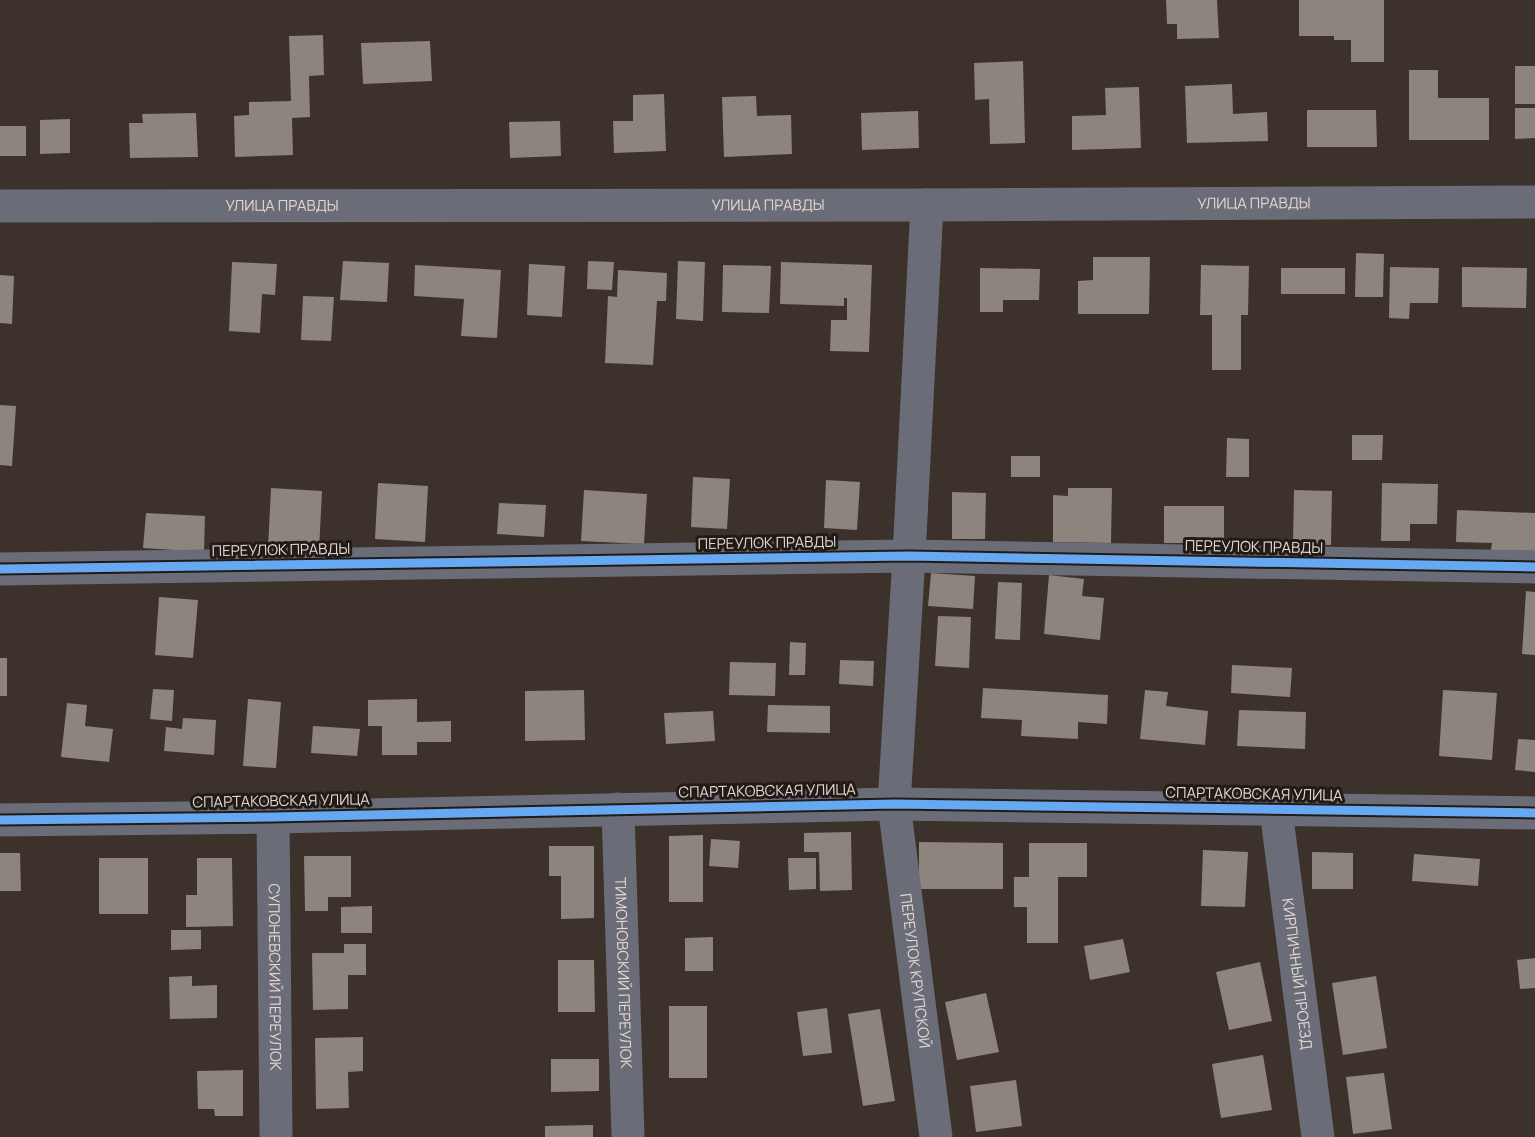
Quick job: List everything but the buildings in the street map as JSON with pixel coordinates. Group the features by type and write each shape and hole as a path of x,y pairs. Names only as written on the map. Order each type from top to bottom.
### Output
{"street":[{"name":"УЛИЦА ПРАВДЫ","path":"0,206 1535,202"},
{"name":"ПЕРЕУЛОК КРУПСКОЙ","path":"927,205 894,804 936,1137"},
{"name":"ПЕРЕУЛОК ПРАВДЫ","path":"0,569 909,556 1535,567"},
{"name":"СПАРТАКОВСКАЯ УЛИЦА","path":"0,820 273,817 894,804 1535,813"},
{"name":"ТИМОНОВСКИЙ ПЕРЕУЛОК","path":"618,809 628,1137"},
{"name":"КИРПИЧНЫЙ ПРОЕЗД","path":"1276,810 1318,1137"},
{"name":"СУПОНЕВСКИЙ ПЕРЕУЛОК","path":"273,817 276,1137"}],"cycle path":[{"path":"0,569 909,556 1535,567"},
{"path":"0,820 273,817 894,804 1535,813"}]}
